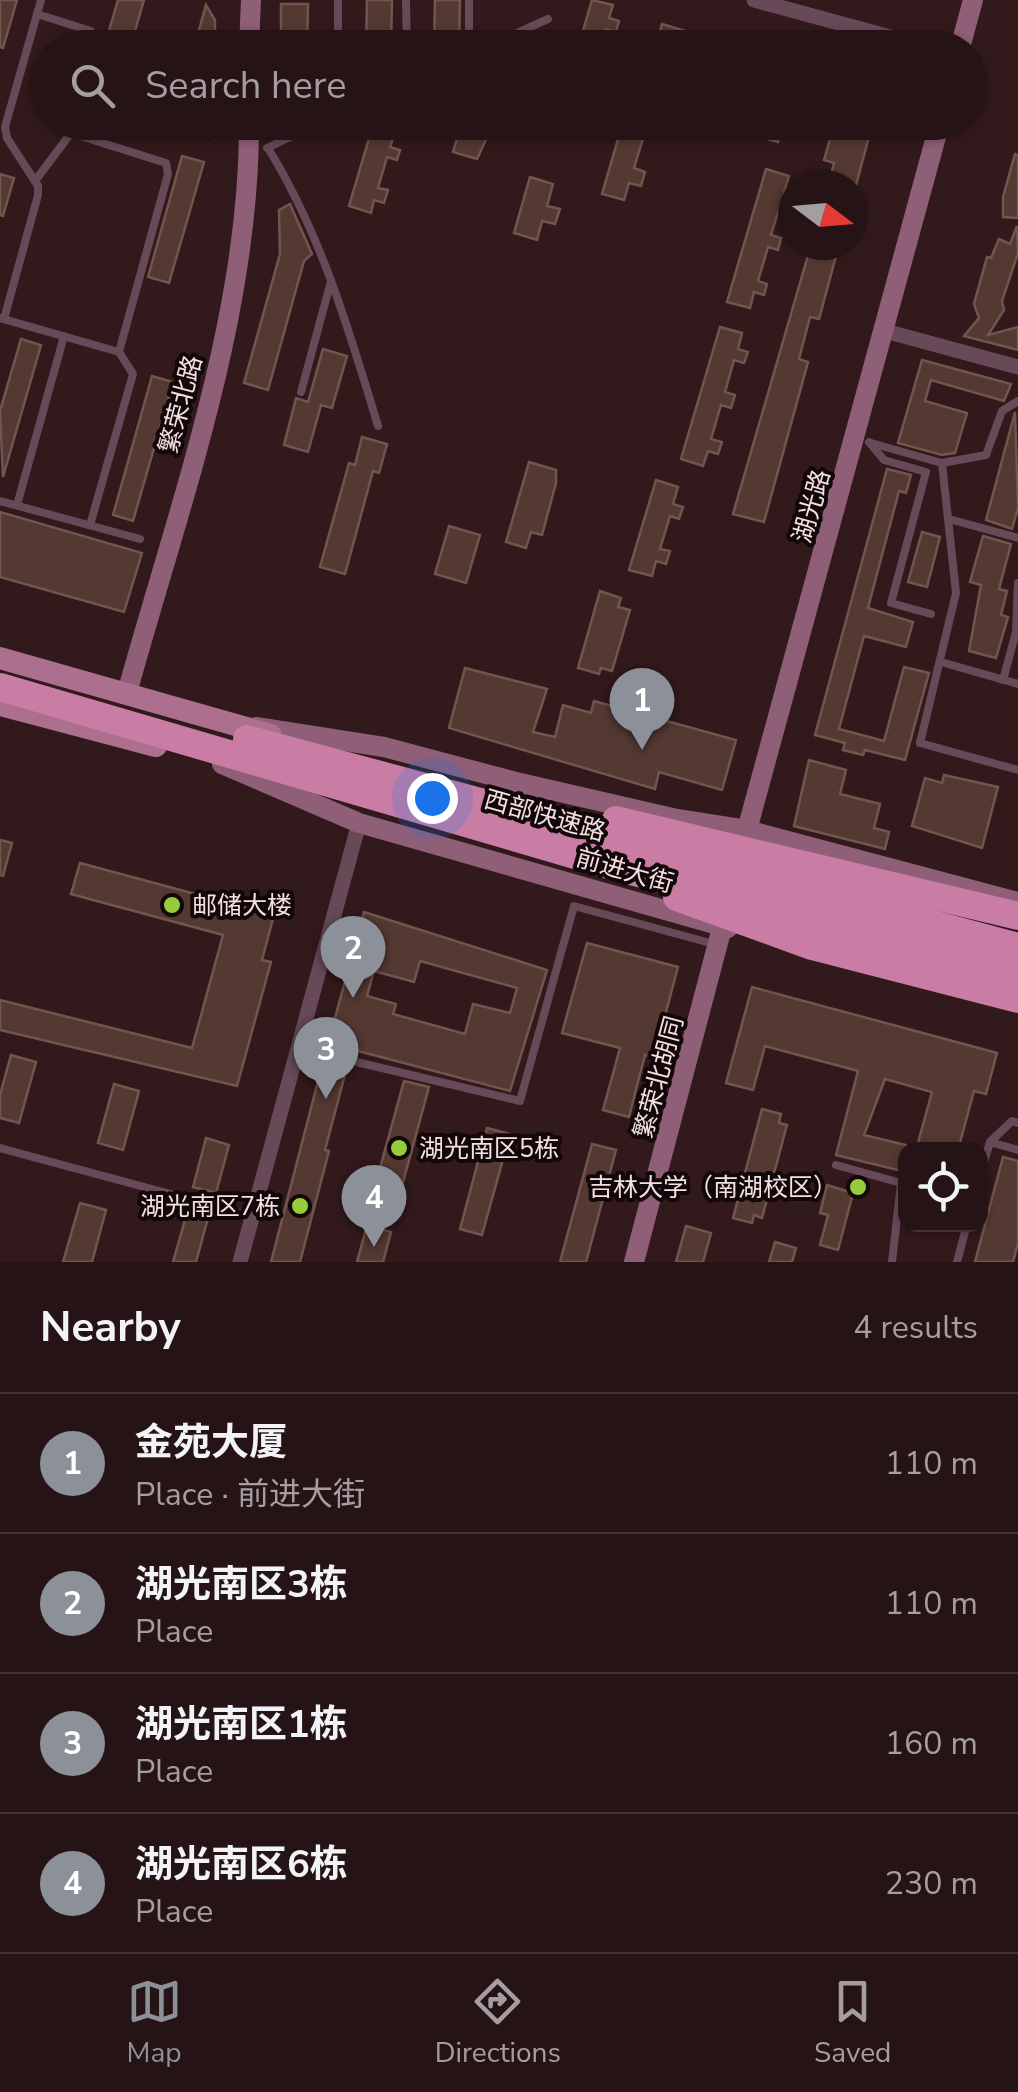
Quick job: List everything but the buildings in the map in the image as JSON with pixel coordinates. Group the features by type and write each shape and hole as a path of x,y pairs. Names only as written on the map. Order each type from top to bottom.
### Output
{"highway":[{"name":"西部快速路","path":"0,673 1018,946"},
{"name":"西部快速路","path":"0,686 623,868 1018,972"},
{"path":"326,761 463,786 832,868 1018,916"},
{"path":"623,868 695,907 812,946 1018,999"}],"main road":[{"name":"前进大街","path":"0,658 392,772 1018,934"},
{"name":"前进大街","path":"0,705 222,764 723,925 1018,981"}],"street":[{"path":"250,30 251,0"},
{"path":"754,0 865,30"},
{"path":"965,30 973,0"},
{"name":"繁荣北路","path":"127,693 229,320 258,148 255,140"},
{"name":"湖光路","path":"723,925 746,830 862,441 885,330 935,140"},
{"path":"885,330 1018,366"},
{"name":"前进大街","path":"232,723 384,746 534,786 746,830 1018,902"},
{"name":"前进大街","path":"222,764 358,823 723,925 802,955 1018,1012"},
{"path":"240,1262 358,823"},
{"name":"繁荣北胡同","path":"634,1262 723,925"}],"lane":[{"path":"33,30 41,0"},
{"path":"338,0 338,30"},
{"path":"406,0 407,30"},
{"path":"469,0 469,30"},
{"path":"37,14 88,30"},
{"path":"524,30 548,19"},
{"path":"30,40 6,127 7,138 35,181 38,196 2,319 119,352 133,374 90,525"},
{"path":"35,181 67,140"},
{"path":"94,140 166,163 168,174 119,352"},
{"path":"278,140 258,148 289,182 332,281 378,426"},
{"path":"302,392 332,281"},
{"path":"17,505 64,336"},
{"path":"862,441 942,463 986,455 1002,411 1018,401"},
{"path":"862,441 884,460 926,472 891,603 932,614"},
{"path":"942,463 956,593 920,743 1018,770"},
{"path":"0,500 140,539"},
{"path":"949,519 1018,538"},
{"path":"1003,680 1016,632 1018,584"},
{"path":"940,662 1018,684"},
{"path":"298,1048 520,1101 574,906 723,925"},
{"path":"988,1149 1012,1121 1018,1123"},
{"path":"990,1142 1018,1150"},
{"path":"0,1148 252,1216"},
{"path":"836,1166 901,1183 892,1262"},
{"path":"956,1262 965,1232"}],"place":[{"name":"金苑大厦","path":"642,750"},
{"name":"邮储大楼","path":"172,905"},
{"name":"湖光南区3栋","path":"353,998"},
{"name":"湖光南区1栋","path":"326,1099"},
{"name":"湖光南区5栋","path":"399,1148"},
{"name":"吉林大学（南湖校区）","path":"858,1187"},
{"name":"湖光南区7栋","path":"300,1206"},
{"name":"湖光南区6栋","path":"374,1247"}]}
